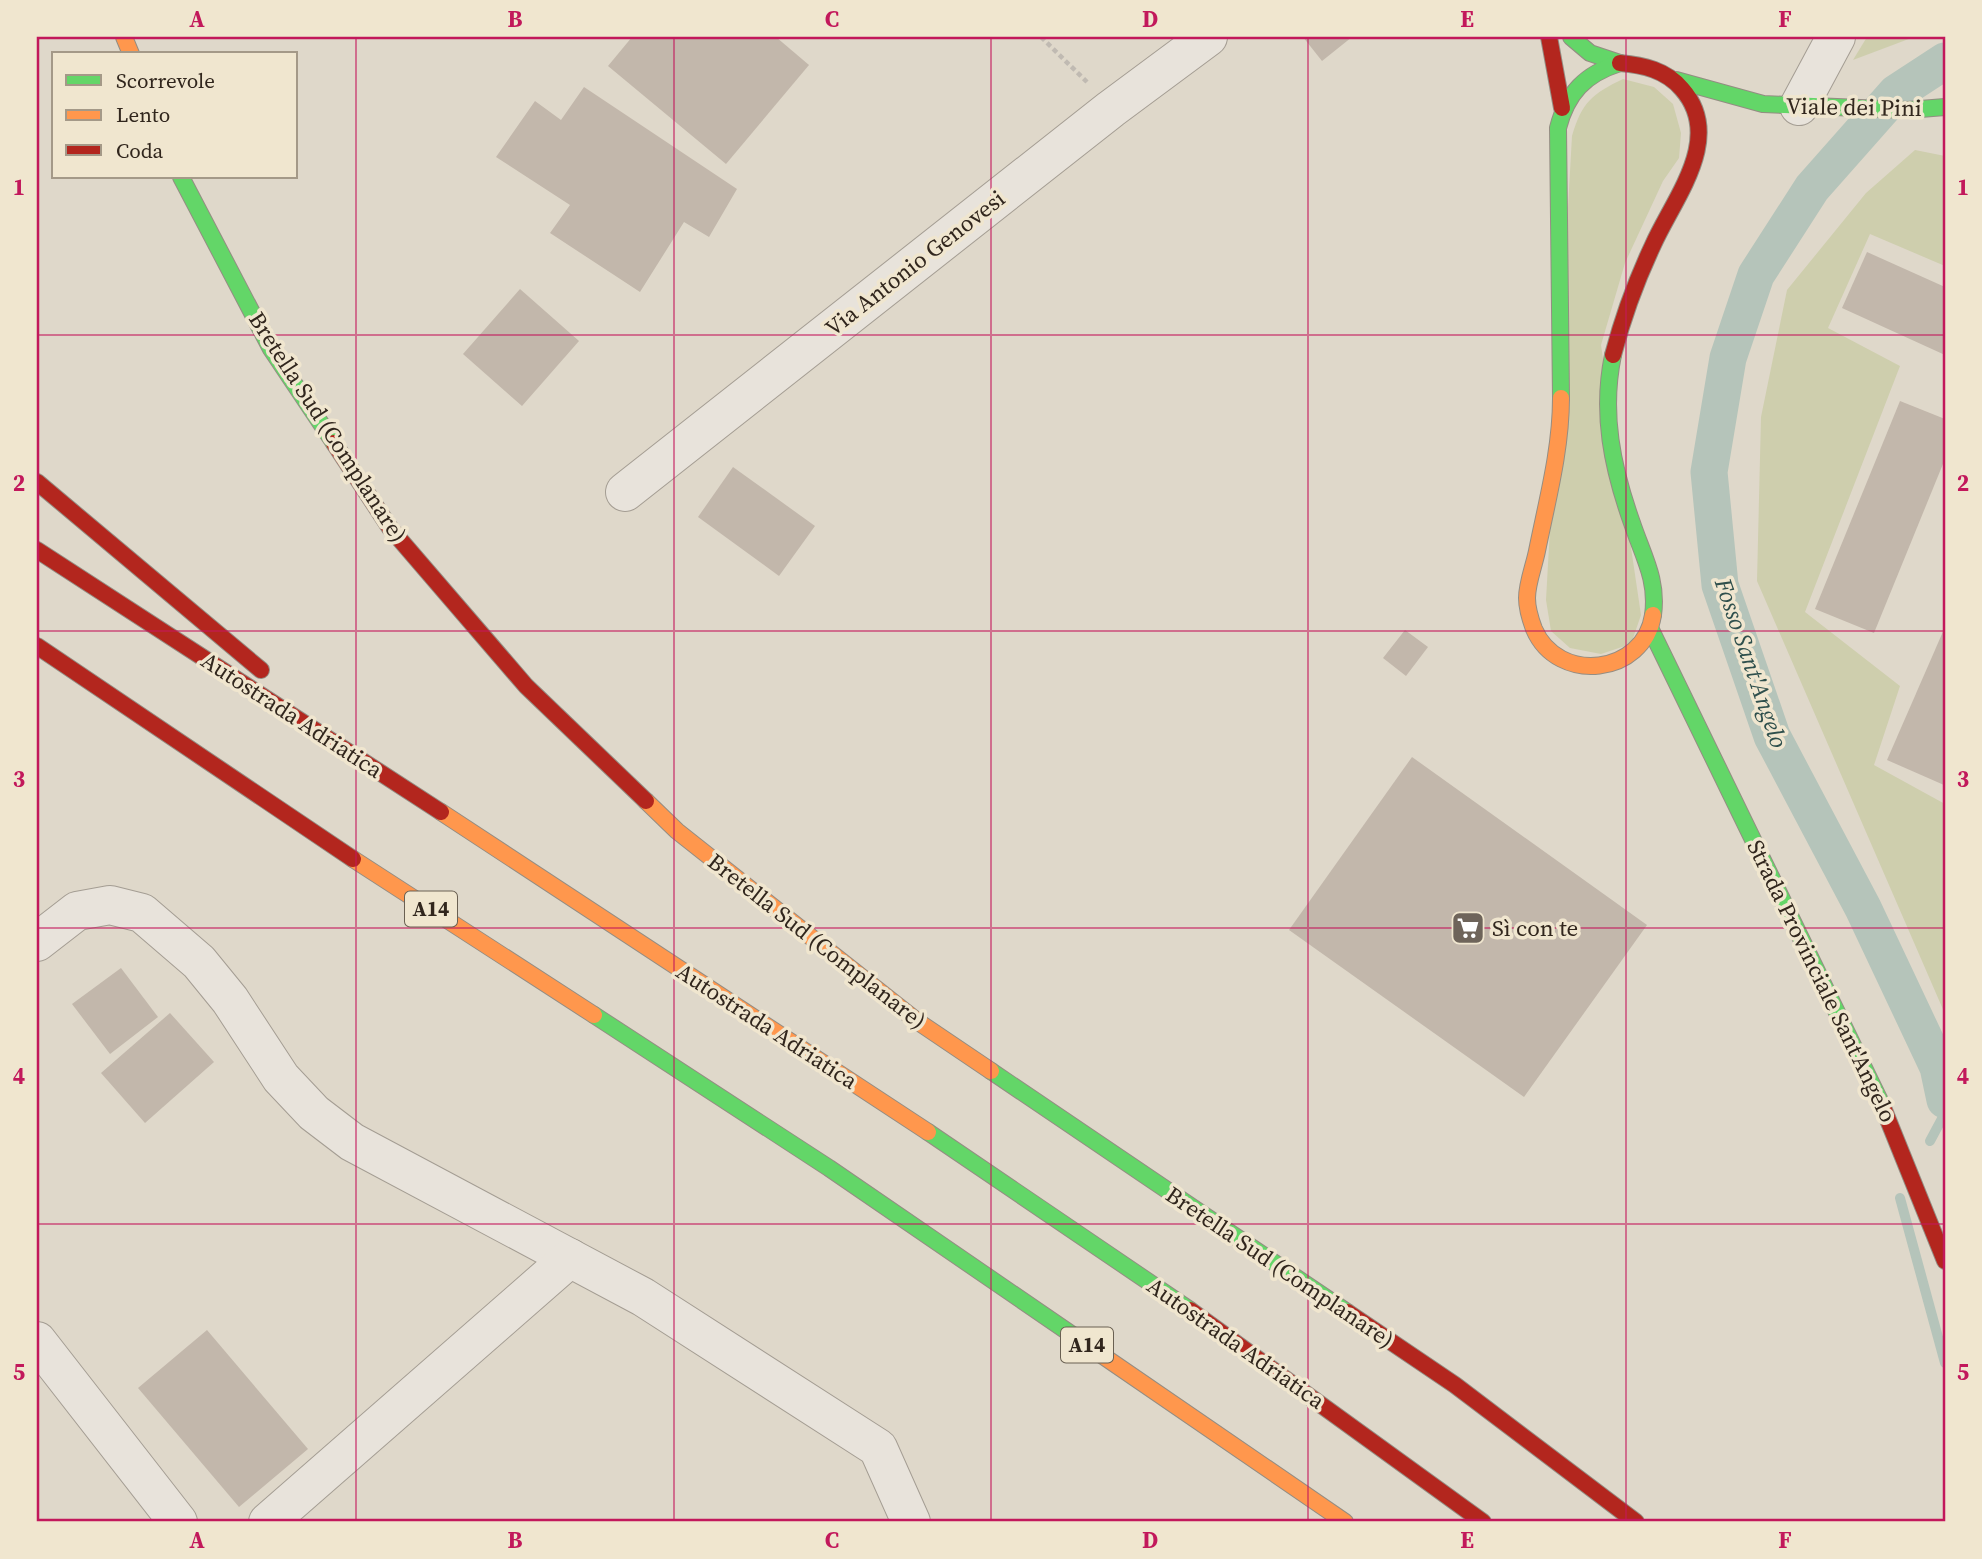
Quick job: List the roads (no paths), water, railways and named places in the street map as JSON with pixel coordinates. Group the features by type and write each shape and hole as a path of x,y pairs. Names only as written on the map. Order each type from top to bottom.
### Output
{"main road":[{"path":"1549,37 1562,108"},
{"name":"Viale dei Pini","path":"1571,37 1590,53 1620,63 1640,63 1659,69 1676,80 1781,105 1908,110 1945,107"},
{"path":"1620,63 1601,67 1572,91 1562,108 1558,128 1561,404 1556,452 1528,599 1529,617 1545,648 1559,659 1591,668 1610,666 1641,646 1651,630 1656,612 1656,591 1614,463 1607,406 1613,353 1622,320 1646,257 1693,162 1699,142 1698,119 1690,97 1676,80"},
{"name":"Viale dei Pini","path":"1741,113 1781,105"},
{"path":"1699,142 1712,129"},
{"name":"Bretella Sud (Complanare)","path":"182,178 271,349 390,528 526,686 677,831 917,1021 1455,1385 1636,1522"},
{"path":"37,482 272,679"},
{"name":"Autostrada Adriatica","path":"37,550 389,777 1059,1219 1394,1455 1483,1522"},
{"name":"Strada Provinciale Sant'Angelo","path":"1651,630 1891,1124 1945,1261"},
{"name":"A14","path":"37,646 344,853 829,1168 1345,1522"},
{"path":"1610,666 1632,675"},
{"name":"Strada Provinciale Sant'Angelo","path":"1662,690 1686,706"},
{"path":"293,697 389,777"}],"street":[{"name":"Via Antonio Genovesi","path":"625,492 1111,109 1208,37"},
{"path":"1781,105 1836,37"},
{"path":"37,942 77,911 110,905 142,913 199,962 230,1000 281,1079 314,1113 352,1142 642,1297 878,1448 911,1522"},
{"path":"268,1522 570,1258"},
{"path":"37,1341 178,1522"}],"waterway":[{"name":"Fosso Sant'Angelo","path":"1945,61 1896,93 1812,188 1756,275 1728,358 1709,472 1720,585 1772,736 1863,908 1938,1067 1945,1100"},
{"path":"1930,1141 1945,1113"},
{"path":"1900,1198 1945,1363"}],"place":[{"name":"Sì con te","path":"1468,928"}]}
